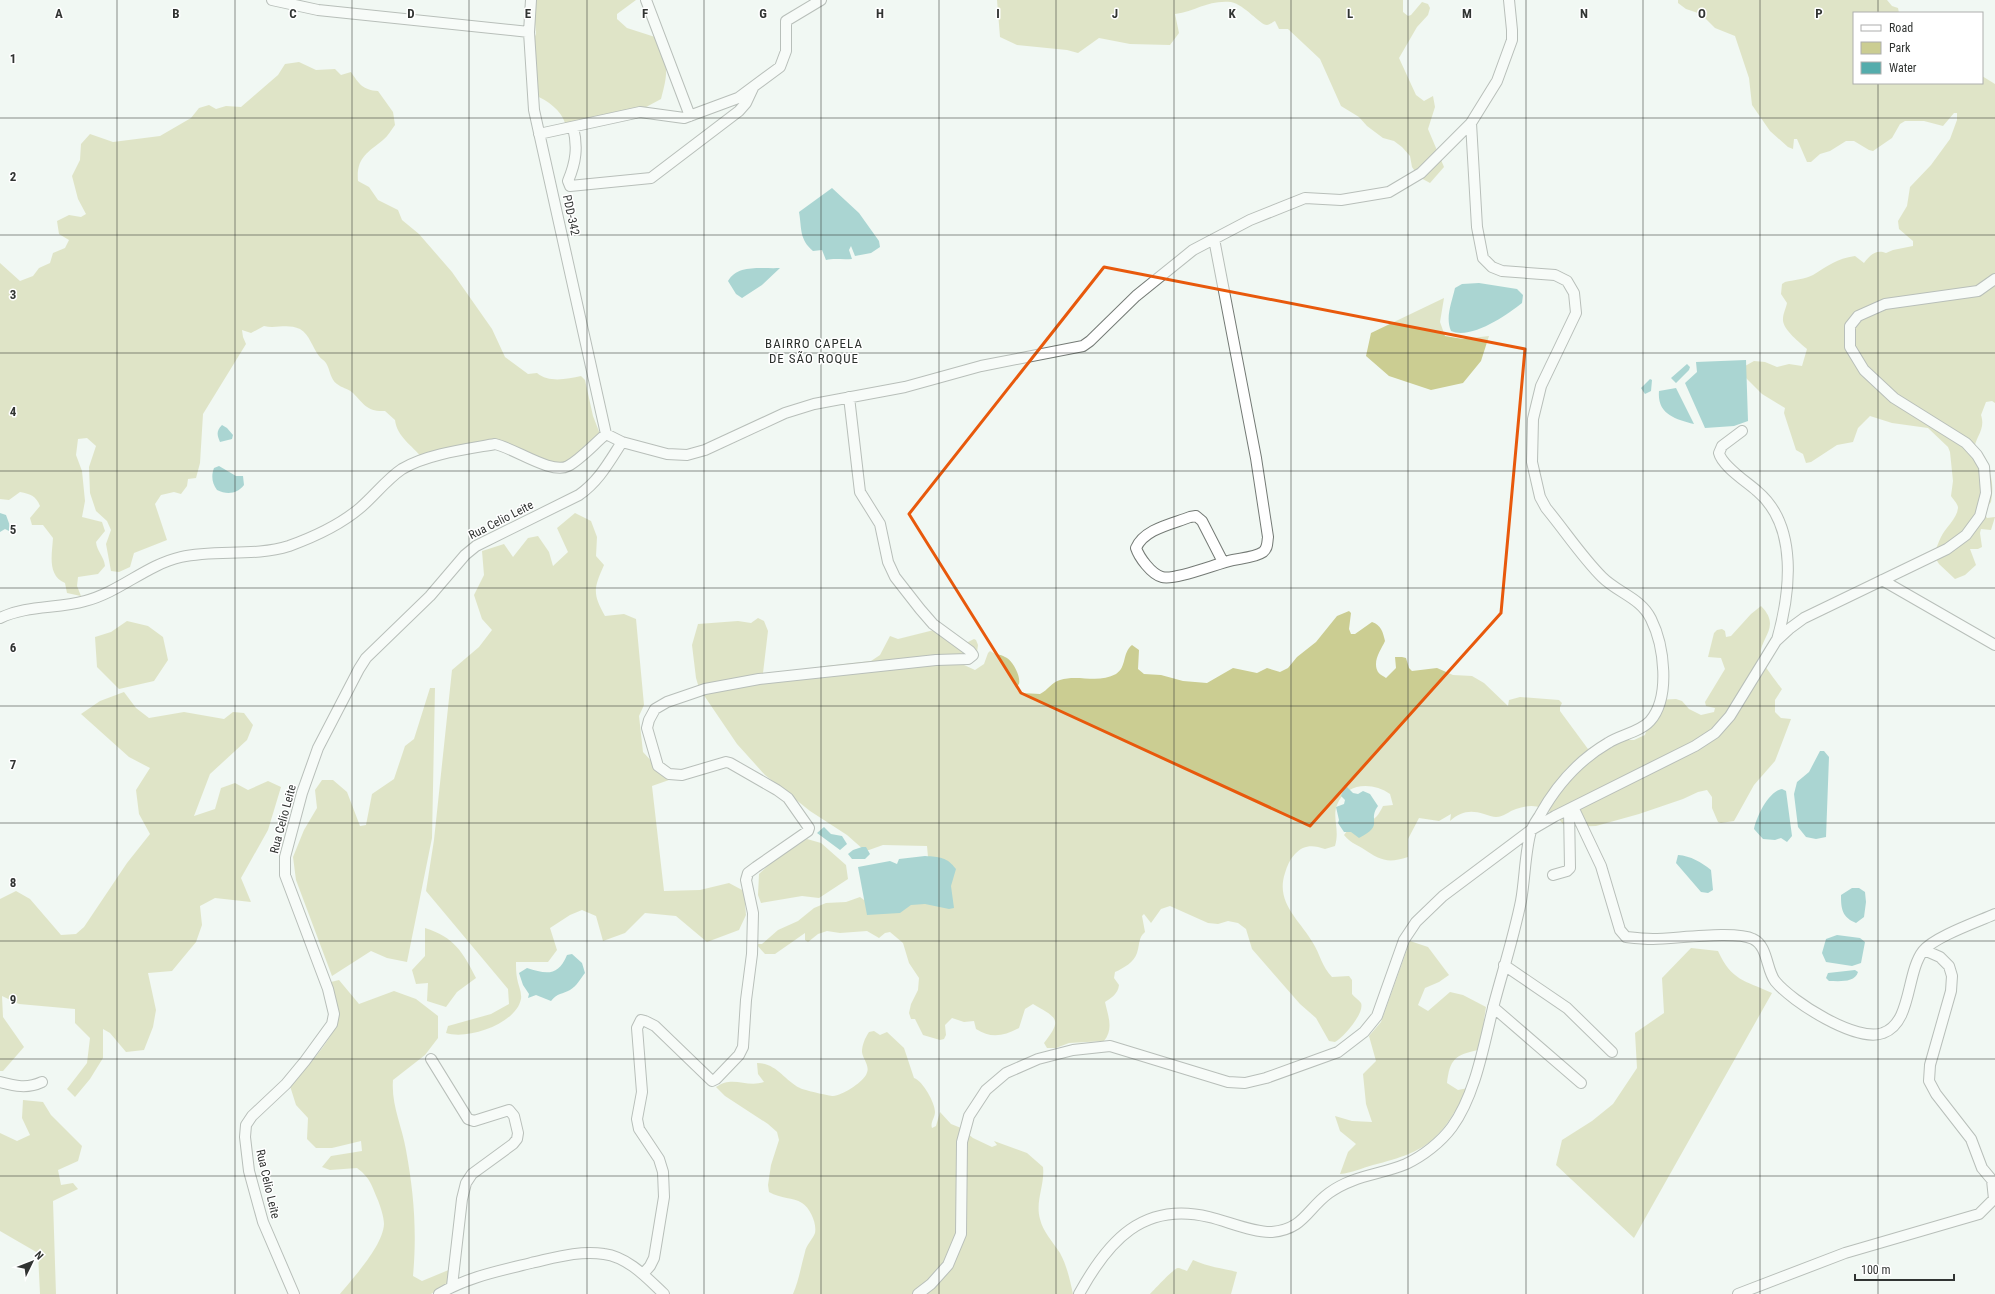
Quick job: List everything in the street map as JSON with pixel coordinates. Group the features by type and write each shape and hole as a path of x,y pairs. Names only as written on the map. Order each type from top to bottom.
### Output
{"street":[{"path":"272,0 318,10 529,32"},
{"name":"PDD-342","path":"531,0 529,32 534,110 606,434"},
{"path":"646,0 690,116"},
{"path":"539,134 640,112 669,117 690,116 738,98 780,67 786,51 786,22 822,0"},
{"path":"0,618 31,608 85,601 102,595 154,565 180,557 209,553 269,551 290,545 339,524 360,508 401,470 419,461 495,444 506,447 549,467 559,469 568,466 606,434 622,442 666,454 687,455 705,450 785,413 814,404 905,386 981,366 1083,346 1136,296 1193,250 1250,220 1305,198 1341,200 1389,192 1421,173 1471,123 1497,81 1512,40 1509,0"},
{"path":"573,127 576,141 576,161 568,181 570,186 651,178 740,111 746,103 754,86"},
{"path":"1079,1294 1093,1269 1110,1245 1133,1227 1162,1215 1186,1213 1207,1216 1268,1232 1287,1230 1303,1221 1327,1194 1345,1184 1371,1173 1406,1164 1426,1152 1452,1127 1471,1091 1521,901 1531,830 1550,798 1566,776 1586,758 1608,742 1642,727 1650,721 1658,706 1664,683 1662,652 1651,618 1639,602 1603,578 1546,508 1540,497 1532,462 1533,419 1541,386 1576,313 1574,293 1567,281 1555,275 1502,271 1492,267 1483,258 1477,227 1471,123"},
{"path":"1214,239 1256,458 1268,538 1267,547 1264,551 1257,555 1223,562 1171,578 1161,577 1154,573 1138,554 1136,548 1139,541 1145,535 1196,516 1202,521 1223,562"},
{"path":"1776,641 1804,618 1947,549 1966,535 1980,516 1986,493 1984,467 1977,455 1966,443 1894,398 1864,370 1850,347 1850,326 1858,316 1885,304 1978,291 1995,279"},
{"path":"643,1274 650,1266 654,1258 664,1197 662,1172 659,1159 639,1129 637,1120 642,1092 637,1028 638,1023 641,1020 655,1026 712,1081 716,1079 739,1055 743,1047 752,954 753,913 746,880 748,873 808,831 809,828 788,798 730,763 726,762 682,775 669,774 658,766 648,728 649,720 656,709 667,702 705,689 798,675 936,660 968,659 973,656 970,651 933,624 895,577 888,562 880,524 860,492 848,397"},
{"path":"918,1294 931,1284 948,1265 961,1234 962,1142 969,1116 986,1090 1006,1074 1038,1059 1073,1050 1110,1046 1228,1082 1245,1083 1266,1078 1338,1052 1364,1032 1377,1016 1404,940 1416,922 1443,896 1531,830 1571,808 1695,746 1715,734 1730,716 1776,641 1785,606 1787,549 1784,532 1776,514 1761,494 1724,462 1719,453 1722,446 1742,431"},
{"name":"Rua Celio Leite","path":"294,1294 263,1222 249,1171 245,1137 246,1125 252,1116 286,1084 305,1062 332,1024 334,1014 328,989 285,875 284,857 302,793 318,748 366,658 430,596 466,554 476,546 579,495 591,487 601,476 622,442"},
{"path":"1882,580 1995,645"},
{"path":"1553,875 1567,871 1570,868 1571,808"},
{"path":"1571,808 1601,866 1620,930 1626,937 1652,939 1739,936 1753,939 1761,947 1774,980 1784,991 1809,1008 1847,1029 1870,1036 1884,1033 1895,1024 1905,1008 1914,970 1918,958 1924,950 1934,942 1995,914"},
{"path":"1738,1294 1845,1253 1980,1214 1994,1199 1992,1180 1982,1168 1971,1139 1936,1094 1929,1081 1930,1065 1951,991 1952,976 1949,966 1940,957 1924,950"},
{"path":"1504,965 1567,1008 1612,1052"},
{"path":"1493,1006 1581,1083"},
{"path":"431,1059 468,1118 474,1121 509,1110 514,1116 518,1133 513,1144 472,1174 466,1183 462,1199 452,1286"},
{"path":"0,1082 23,1087 32,1086 42,1082"},
{"path":"438,1294 452,1286 474,1277 570,1254 604,1254 626,1262 643,1274 664,1294"}],"highlighted area":[{"path":"1104,267 1525,349 1501,613 1310,826 1021,693 909,514"}],"green space":[{"path":"533,0 636,0 617,14 617,19 627,28 655,37 663,54 666,67 661,99 635,113 565,123 563,118 553,106 535,95 528,52 536,34"},
{"path":"997,0 1403,0 1403,12 1408,16 1411,15 1422,2 1428,4 1430,8 1428,15 1417,27 1399,58 1416,95 1424,101 1433,96 1435,107 1428,129 1444,167 1430,183 1419,177 1412,167 1410,156 1402,147 1394,141 1383,138 1367,126 1359,117 1341,106 1320,59 1288,29 1279,29 1275,21 1268,25 1264,24 1242,7 1231,2 1209,4 1183,13 1175,14 1179,33 1170,45 1130,44 1099,38 1078,53 1067,50 1017,45 1000,37"},
{"path":"1678,0 1887,0 1892,6 1898,8 1899,12 1853,12 1853,84 1983,84 1983,77 1995,84 1995,403 1992,401 1986,402 1981,415 1981,429 1974,450 1984,461 1992,480 1991,502 1983,511 1987,518 1995,517 1991,530 1981,529 1980,533 1982,547 1978,549 1970,549 1976,565 1965,575 1955,579 1939,564 1933,554 1943,534 1954,519 1958,507 1951,496 1953,481 1950,452 1948,447 1928,428 1892,423 1870,416 1858,428 1853,442 1837,445 1811,462 1806,463 1803,454 1796,450 1784,413 1785,408 1762,394 1745,377 1745,366 1754,361 1765,362 1777,367 1789,364 1802,366 1807,349 1792,336 1783,323 1783,315 1787,303 1781,294 1782,284 1810,276 1843,259 1855,256 1864,263 1876,252 1886,253 1913,246 1913,241 1899,229 1898,221 1907,206 1910,187 1931,165 1950,139 1957,120 1957,113 1954,113 1943,126 1924,121 1905,121 1900,124 1892,138 1873,151 1854,141 1846,141 1830,151 1820,154 1811,162 1807,162 1797,139 1794,139 1793,149 1788,147 1770,131 1752,105 1749,78 1735,36 1715,28 1701,14 1686,9 1678,3"},
{"path":"299,62 316,70 335,69 341,75 351,72 362,86 378,91 393,112 395,125 388,135 361,161 358,181 369,187 378,200 398,210 402,220 419,234 452,272 492,329 505,357 528,374 537,373 553,379 581,376 585,380 593,416 600,434 565,464 556,465 503,442 422,458 402,436 396,426 395,420 385,411 370,409 353,393 335,382 331,377 326,363 319,356 306,334 300,329 291,326 264,326 251,333 242,330 246,344 203,414 200,463 196,478 188,479 187,486 181,494 174,492 161,495 155,504 167,540 134,553 130,567 119,572 111,571 106,544 111,530 107,521 96,511 90,493 89,467 96,446 87,438 78,439 76,455 82,471 85,501 82,517 102,522 105,531 96,542 105,566 98,574 78,577 77,586 81,596 67,593 65,583 55,575 53,570 53,538 43,525 32,525 30,518 40,506 37,500 30,495 20,492 9,500 0,499 0,263 20,281 33,276 39,268 50,263 53,253 65,248 69,240 59,234 57,221 69,215 81,217 86,214 78,199 72,176 80,160 81,144 90,134 113,142 160,136 191,118 199,108 209,105 216,109 226,106 241,107 278,75 285,64"},
{"path":"1444,298 1440,322 1445,336 1463,339 1489,336 1481,361 1463,383 1431,390 1389,376 1366,356 1371,333"},
{"path":"575,513 591,521 597,537 596,556 604,565 596,585 596,596 605,616 624,614 636,619 644,705 639,716 643,752 669,780 652,786 664,891 700,890 729,883 744,891 746,915 739,930 707,942 676,916 645,913 625,933 603,941 596,916 582,910 570,915 550,928 557,950 548,962 516,962 521,999 517,1008 510,1016 501,1023 478,1032 455,1035 446,1033 448,1026 491,1014 509,1004 508,989 426,891 434,840 452,670 479,647 492,630 482,619 474,595 484,575 482,551 504,544 513,557 528,538 538,536 549,552 553,566 568,552 557,528"},
{"path":"1761,606 1770,621 1770,627 1762,645 1761,658 1782,689 1775,700 1775,712 1781,718 1791,719 1775,761 1754,785 1734,821 1718,822 1712,808 1712,797 1707,790 1639,814 1596,826 1566,827 1550,812 1531,806 1513,810 1502,816 1496,817 1475,812 1466,812 1458,815 1450,821 1451,814 1439,821 1419,818 1408,839 1408,857 1394,860 1384,860 1353,843 1344,835 1351,826 1366,823 1374,819 1383,806 1393,805 1390,794 1376,787 1360,786 1353,788 1341,797 1335,814 1337,835 1335,846 1325,849 1309,846 1302,848 1293,856 1289,863 1283,884 1283,893 1290,911 1313,943 1326,969 1332,977 1349,976 1352,980 1352,994 1361,1003 1360,1013 1357,1019 1348,1031 1335,1042 1329,1041 1316,1018 1300,1004 1252,949 1246,929 1238,923 1228,921 1218,924 1208,923 1170,906 1161,909 1151,923 1144,914 1142,916 1145,932 1140,939 1136,956 1122,969 1115,972 1114,978 1119,985 1117,991 1105,1002 1110,1027 1104,1041 1069,1043 1056,1048 1047,1048 1044,1043 1054,1029 1055,1020 1048,1013 1033,1004 1025,1009 1019,1028 1008,1033 998,1035 987,1034 976,1029 974,1021 964,1022 952,1018 945,1025 946,1035 944,1039 940,1040 923,1035 915,1019 911,1019 909,1013 911,1004 918,990 919,978 909,963 903,943 890,932 885,933 879,938 867,931 840,933 827,931 818,934 808,942 805,940 805,933 775,954 765,954 756,944 762,944 778,930 798,921 814,908 826,903 846,902 860,897 864,900 889,894 928,857 927,846 883,845 869,850 864,850 847,835 810,811 765,775 737,744 699,688 696,678 692,645 698,624 738,621 751,623 758,618 764,621 768,631 763,673 766,675 790,674 826,666 871,661 880,655 890,636 898,639 934,630 966,643 974,639 976,640 978,645 977,652 962,662 964,665 975,670 984,664 990,651 1008,659 1016,669 1019,677 1019,684 1016,687 1017,690 1022,693 1040,694 1055,682 1067,678 1095,679 1109,677 1116,674 1122,668 1127,652 1132,645 1139,650 1138,669 1144,674 1161,675 1183,681 1207,683 1233,668 1257,673 1267,668 1280,672 1288,668 1297,657 1316,642 1337,616 1349,611 1351,613 1349,629 1351,634 1355,634 1372,622 1378,625 1381,629 1385,641 1378,656 1376,668 1380,674 1386,678 1396,668 1395,657 1402,657 1406,658 1409,668 1412,671 1437,668 1453,675 1472,676 1484,683 1508,706 1509,700 1520,697 1559,700 1562,703 1560,711 1588,749 1605,740 1634,740 1645,735 1656,700 1676,699 1682,701 1689,709 1701,715 1714,712 1715,708 1706,706 1705,702 1725,669 1721,658 1708,657 1714,633 1717,630 1722,629 1725,631 1726,637 1731,636 1751,614"},
{"path":"127,621 148,626 163,637 168,660 154,681 119,689 97,667 95,637 111,632"},
{"path":"430,688 435,688 432,838 407,962 387,958 371,951 332,976 296,880 293,857 304,830 317,808 315,790 322,780 333,780 347,792 360,826 366,825 372,794 394,779 405,746 414,739"},
{"path":"124,692 136,708 149,718 184,712 224,719 233,712 244,713 253,725 247,740 210,774 194,816 215,809 221,788 235,783 248,790 268,781 281,787 268,830 241,878 251,902 215,898 200,906 202,925 196,942 172,971 148,973 156,1010 153,1027 144,1050 126,1052 110,1033 103,1029 103,1058 90,1079 75,1097 67,1089 87,1063 90,1038 75,1023 75,1009 19,1004 2,996 3,1017 24,1047 3,1071 0,1071 0,899 16,891 30,899 61,935 76,934 84,927 127,863 150,834 139,814 136,790 150,768 129,757 81,714 100,701"},
{"path":"807,839 821,843 846,865 848,879 819,898 802,896 761,903 758,895 759,874 773,861"},
{"path":"425,928 443,936 450,941 467,960 476,978 457,992 446,1007 427,1001 428,983 416,984 412,970 425,956"},
{"path":"1410,941 1428,947 1449,975 1439,982 1425,988 1418,1005 1428,1011 1450,992 1463,995 1486,1007 1478,1050 1458,1057 1452,1064 1448,1075 1447,1083 1458,1090 1468,1088 1450,1120 1432,1140 1421,1148 1392,1160 1353,1172 1340,1174 1348,1152 1356,1144 1340,1131 1335,1116 1352,1121 1372,1122 1366,1104 1363,1074 1376,1061 1369,1036 1381,1022"},
{"path":"1691,948 1718,951 1723,961 1734,974 1746,982 1772,993 1634,1238 1556,1165 1562,1140 1592,1121 1613,1104 1637,1068 1635,1033 1664,1013 1662,978"},
{"path":"339,980 359,1004 394,991 416,999 438,1016 438,1038 425,1055 393,1080 395,1107 406,1150 413,1197 415,1244 413,1276 422,1281 451,1269 450,1282 431,1294 340,1294 359,1271 379,1242 384,1224 383,1215 371,1184 367,1177 357,1168 330,1170 322,1167 331,1156 362,1151 361,1141 332,1148 316,1148 307,1139 308,1118 296,1105 290,1086 316,1056 335,1029 337,1012 331,982"},
{"path":"874,1031 880,1035 887,1032 904,1048 914,1078 925,1088 933,1103 935,1112 932,1128 936,1126 940,1112 951,1124 961,1128 973,1138 992,1147 997,1145 994,1141 1027,1153 1043,1167 1043,1180 1039,1199 1041,1224 1060,1253 1068,1273 1073,1294 793,1294 806,1249 815,1233 814,1220 808,1208 802,1203 769,1192 768,1185 771,1165 779,1140 777,1132 768,1124 725,1096 716,1087 728,1082 751,1084 764,1082 758,1074 757,1063 770,1066 794,1085 802,1089 831,1096 837,1095 856,1085 866,1075 868,1069 862,1052 865,1039 869,1032"},
{"path":"23,1100 43,1102 51,1115 82,1146 78,1161 58,1170 61,1185 73,1183 78,1189 53,1201 56,1294 40,1294 38,1253 0,1231 0,1133 17,1141 30,1135 22,1118"},
{"path":"1193,1260 1210,1266 1237,1272 1231,1294 1150,1294 1168,1275 1176,1269 1179,1268 1187,1271"}],"water":[{"path":"832,188 859,213 879,241 880,247 871,253 855,256 851,246 849,250 852,259 826,260 822,250 813,251 809,247 803,238 799,212"},
{"path":"751,268 780,268 762,285 742,298 736,294 728,281 738,272"},
{"path":"1479,283 1517,289 1523,295 1522,303 1498,320 1478,329 1459,333 1451,331 1449,326 1449,315 1455,288 1462,284"},
{"path":"1746,360 1748,421 1734,426 1705,428 1685,383 1697,372 1696,362"},
{"path":"1687,364 1690,367 1689,370 1676,383 1671,378"},
{"path":"1650,379 1652,380 1651,391 1645,394 1641,388"},
{"path":"1676,388 1694,424 1674,417 1664,410 1661,405 1659,391"},
{"path":"222,425 233,435 232,439 220,442 218,433"},
{"path":"219,466 236,476 243,476 244,485 232,493 224,493 217,490 213,482 212,474 214,468"},
{"path":"0,513 6,515 10,526 9,531 5,529 0,532"},
{"path":"1820,751 1824,751 1829,757 1826,837 1816,839 1806,837 1798,827 1794,794 1797,782 1809,772"},
{"path":"1345,785 1353,793 1358,794 1363,791 1370,794 1378,806 1374,816 1374,826 1367,834 1359,838 1351,832 1344,832 1338,823 1339,820 1336,807 1344,804 1345,800 1341,796"},
{"path":"1782,789 1786,791 1792,836 1787,842 1781,838 1775,840 1763,839 1754,829 1758,818 1764,805 1772,795"},
{"path":"824,827 831,834 842,836 847,844 840,850 817,833"},
{"path":"866,847 870,854 865,859 852,859 848,854 853,850"},
{"path":"1678,855 1696,860 1711,870 1713,890 1708,893 1701,892 1676,863"},
{"path":"925,856 943,858 956,869 951,886 954,908 949,909 925,904 911,905 900,913 867,915 858,867 890,861 897,864 899,859"},
{"path":"1852,888 1859,888 1865,892 1866,902 1864,917 1856,923 1851,921 1845,915 1841,904 1841,895"},
{"path":"1837,935 1860,938 1865,942 1861,963 1852,966 1826,962 1822,953 1826,939"},
{"path":"572,954 582,963 585,973 575,986 553,998 551,1001 536,995 528,998 529,994 523,985 519,973 527,968 540,972 551,972 560,967 567,955"},
{"path":"1855,970 1858,972 1856,976 1850,980 1829,981 1826,978 1828,973"}],"district":[{"name":"BAIRRO CAPELA DE SÃO ROQUE","path":"814,350"}]}
